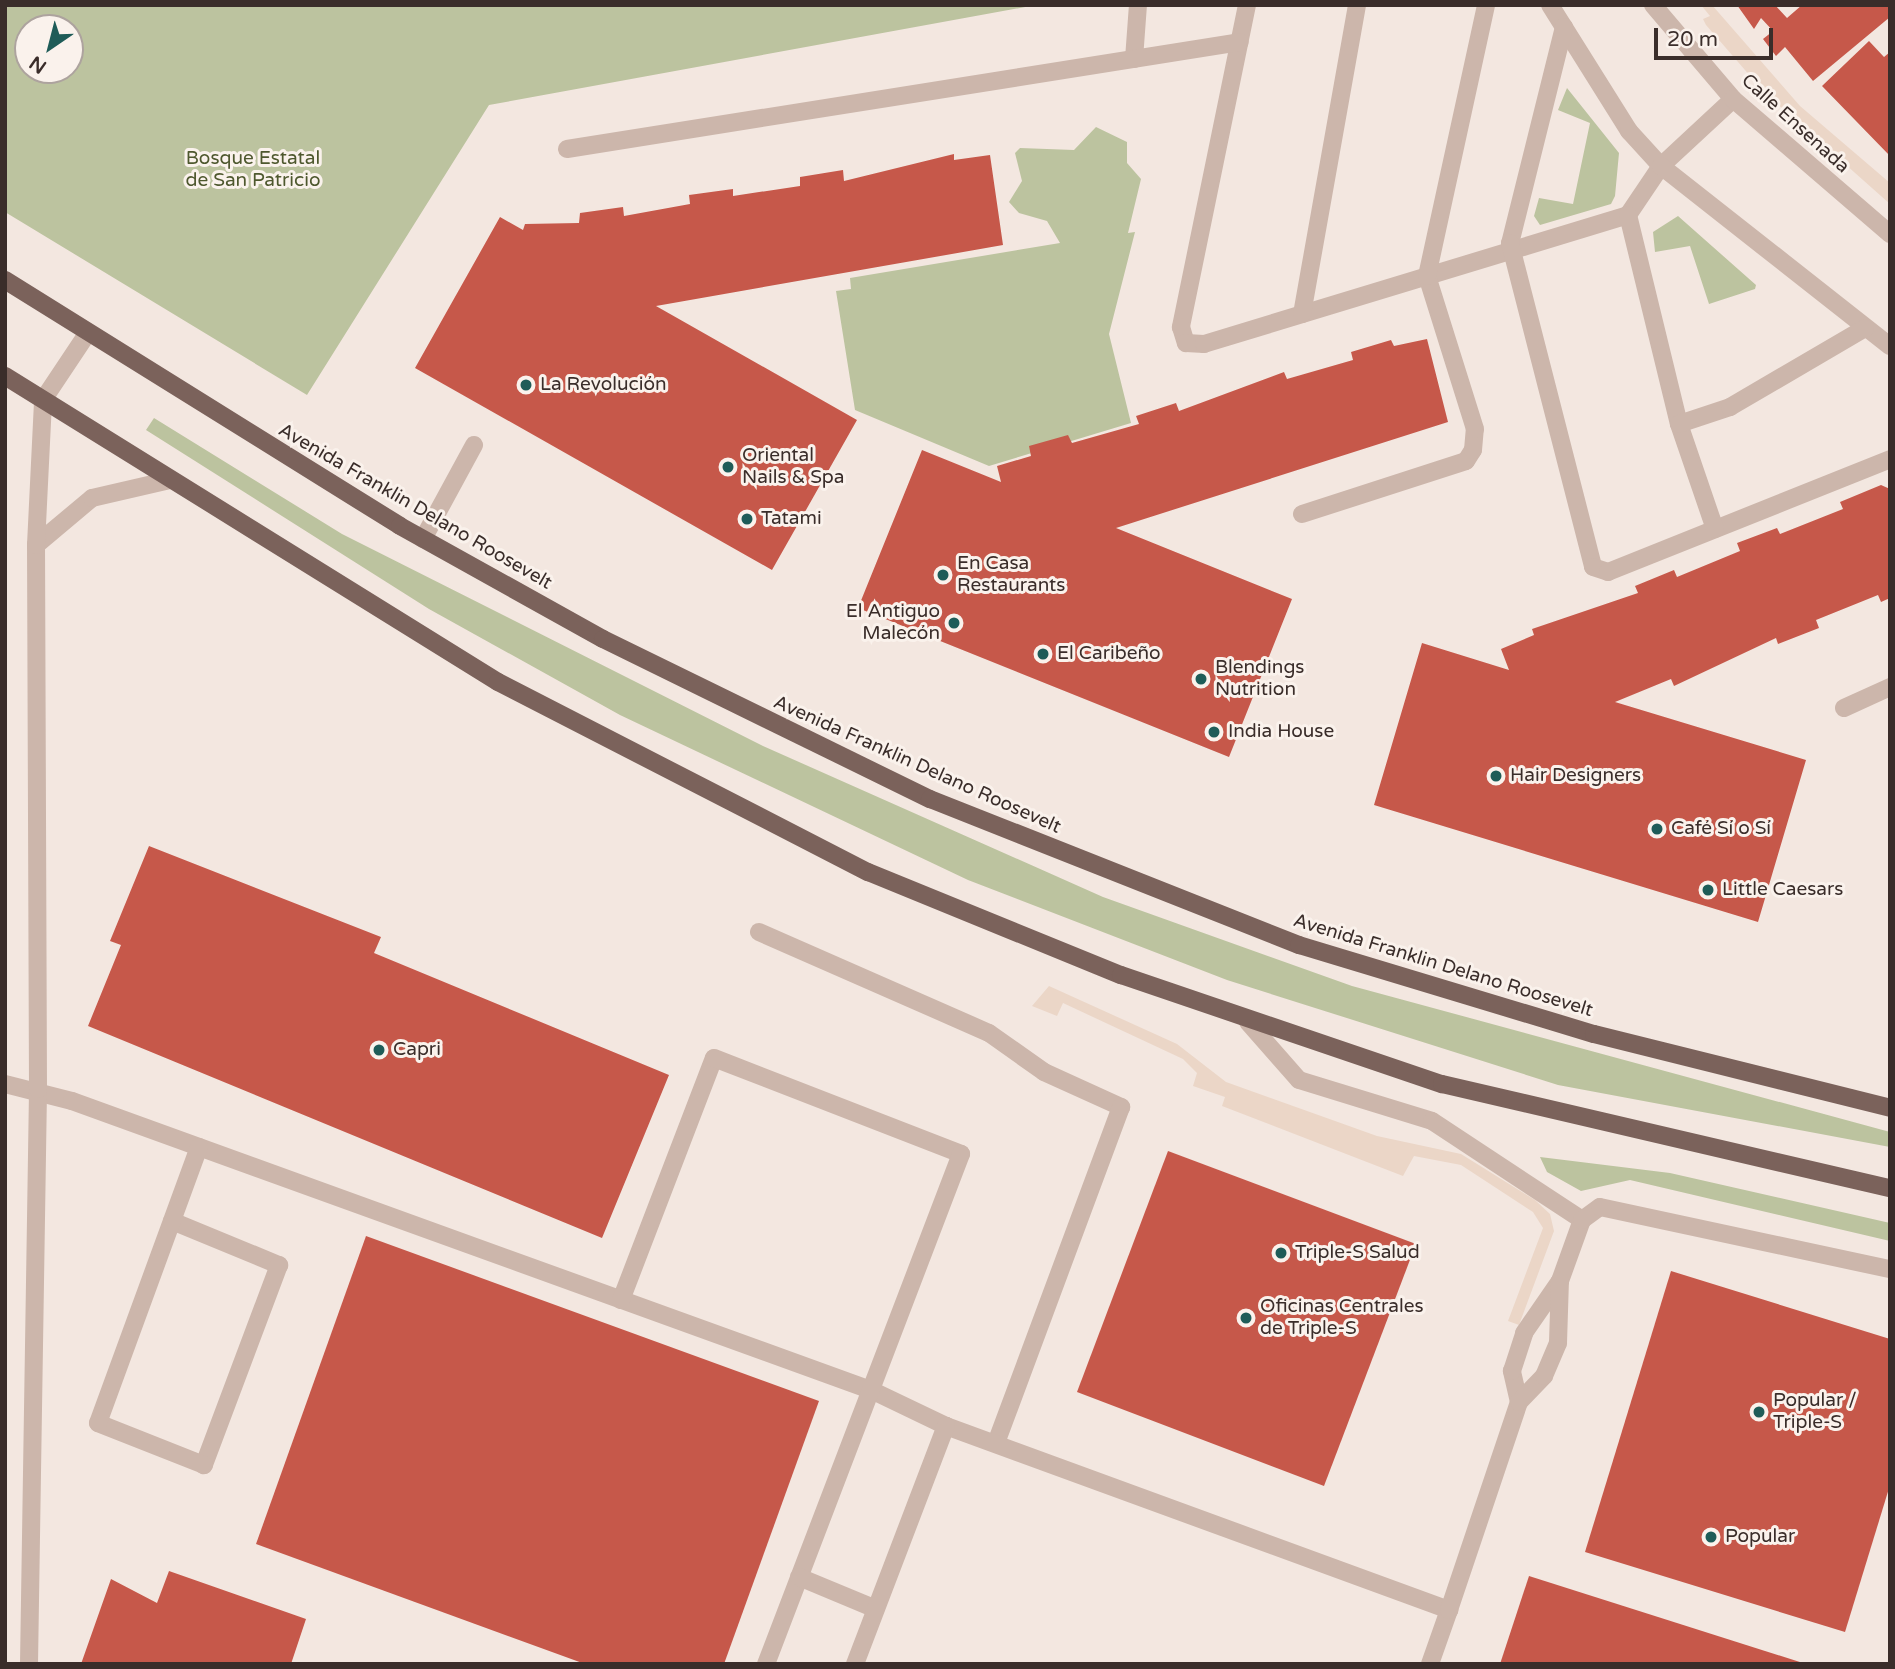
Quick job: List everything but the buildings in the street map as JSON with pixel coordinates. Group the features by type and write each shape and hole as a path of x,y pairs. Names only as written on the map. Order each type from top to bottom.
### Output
{"main road":[{"name":"Avenida Franklin Delano Roosevelt","path":"5,280 87,334 423,539 789,733 1132,882 1454,994 1890,1108"},
{"path":"5,376 436,646 620,750 868,872 1248,1022 1442,1084 1890,1188"}],"street":[{"path":"1134,59 1138,5"},
{"path":"1247,5 1181,327 1186,343 1204,344 1628,215 1661,166 1733,99"},
{"path":"1302,314 1357,5"},
{"path":"1302,514 1466,461 1473,450 1475,429 1427,276 1486,5"},
{"path":"1550,5 1629,131 1661,166 1890,346"},
{"name":"Calle Ensenada","path":"1653,5 1733,99 1890,234"},
{"path":"1564,27 1512,250 1593,567 1608,572 1890,459"},
{"path":"567,149 1240,42"},
{"path":"1628,215 1679,424 1715,529"},
{"path":"1679,424 1730,407 1865,328"},
{"path":"29,1664 38,1089 36,545 43,400 87,334"},
{"path":"423,539 474,445"},
{"path":"36,545 92,498 170,480"},
{"path":"1844,708 1890,687"},
{"path":"759,932 989,1033 1044,1072 1121,1107 996,1444"},
{"path":"1248,1022 1299,1080 1432,1121 1582,1220"},
{"path":"621,1300 713,1058 961,1154 766,1664"},
{"path":"5,1084 38,1089 871,1390 946,1426 1449,1610"},
{"path":"172,1221 278,1265 204,1465 98,1423 199,1147"},
{"path":"1519,1402 1512,1371 1524,1333 1560,1281 1582,1220 1600,1207 1621,1209 1890,1269"},
{"path":"1430,1664 1519,1402 1544,1376 1558,1343 1560,1281"},
{"path":"855,1664 946,1426"},
{"path":"800,1577 876,1609"}],"green space":[{"name":"Bosque Estatal de San Patricio","path":"5,5 1036,5 489,105 307,395 5,212"},
{"path":"1567,88 1619,153 1615,196 1611,204 1540,225 1534,216 1539,198 1573,204 1590,123 1558,110"},
{"path":"1096,127 1127,142 1127,163 1141,179 1128,233 1135,232 1109,334 1131,423 989,466 855,410 836,291 851,289 850,278 1060,243 1047,221 1019,213 1009,202 1022,181 1015,153 1020,148 1074,150"},
{"path":"1678,216 1756,285 1755,289 1709,304 1690,246 1655,252 1653,232"},
{"path":"154,418 342,534 763,746 1103,897 1352,986 1890,1132 1890,1147 1558,1085 1227,980 968,880 620,715 429,609 146,430"},
{"path":"1540,1157 1670,1173 1890,1223 1890,1241 1630,1180 1581,1191 1547,1172"}],"shaded area":[{"path":"1701,5 1712,5 1800,106 1890,183 1890,204 1764,92 1706,25 1703,19 1710,16"},
{"path":"1049,986 1177,1044 1226,1082 1377,1136 1461,1154 1535,1200 1550,1214 1554,1231 1519,1325 1508,1321 1543,1228 1533,1212 1461,1165 1414,1156 1403,1176 1222,1106 1225,1097 1193,1086 1197,1073 1183,1059 1063,1003 1057,1016 1032,1006"}],"place":[{"name":"La Revolución","path":"526,385"},
{"name":"Oriental Nails & Spa","path":"728,467"},
{"name":"Tatami","path":"747,519"},
{"name":"En Casa Restaurants","path":"943,575"},
{"name":"El Antiguo Malecón","path":"954,623"},
{"name":"El Caribeño","path":"1043,654"},
{"name":"Blendings Nutrition","path":"1201,679"},
{"name":"India House","path":"1214,732"},
{"name":"Hair Designers","path":"1496,776"},
{"name":"Café Sí o Sí","path":"1657,829"},
{"name":"Little Caesars","path":"1708,890"},
{"name":"Capri","path":"379,1050"},
{"name":"Triple-S Salud","path":"1281,1253"},
{"name":"Oficinas Centrales de Triple-S","path":"1246,1318"},
{"name":"Popular / Triple-S","path":"1759,1412"},
{"name":"Popular","path":"1711,1537"}]}
